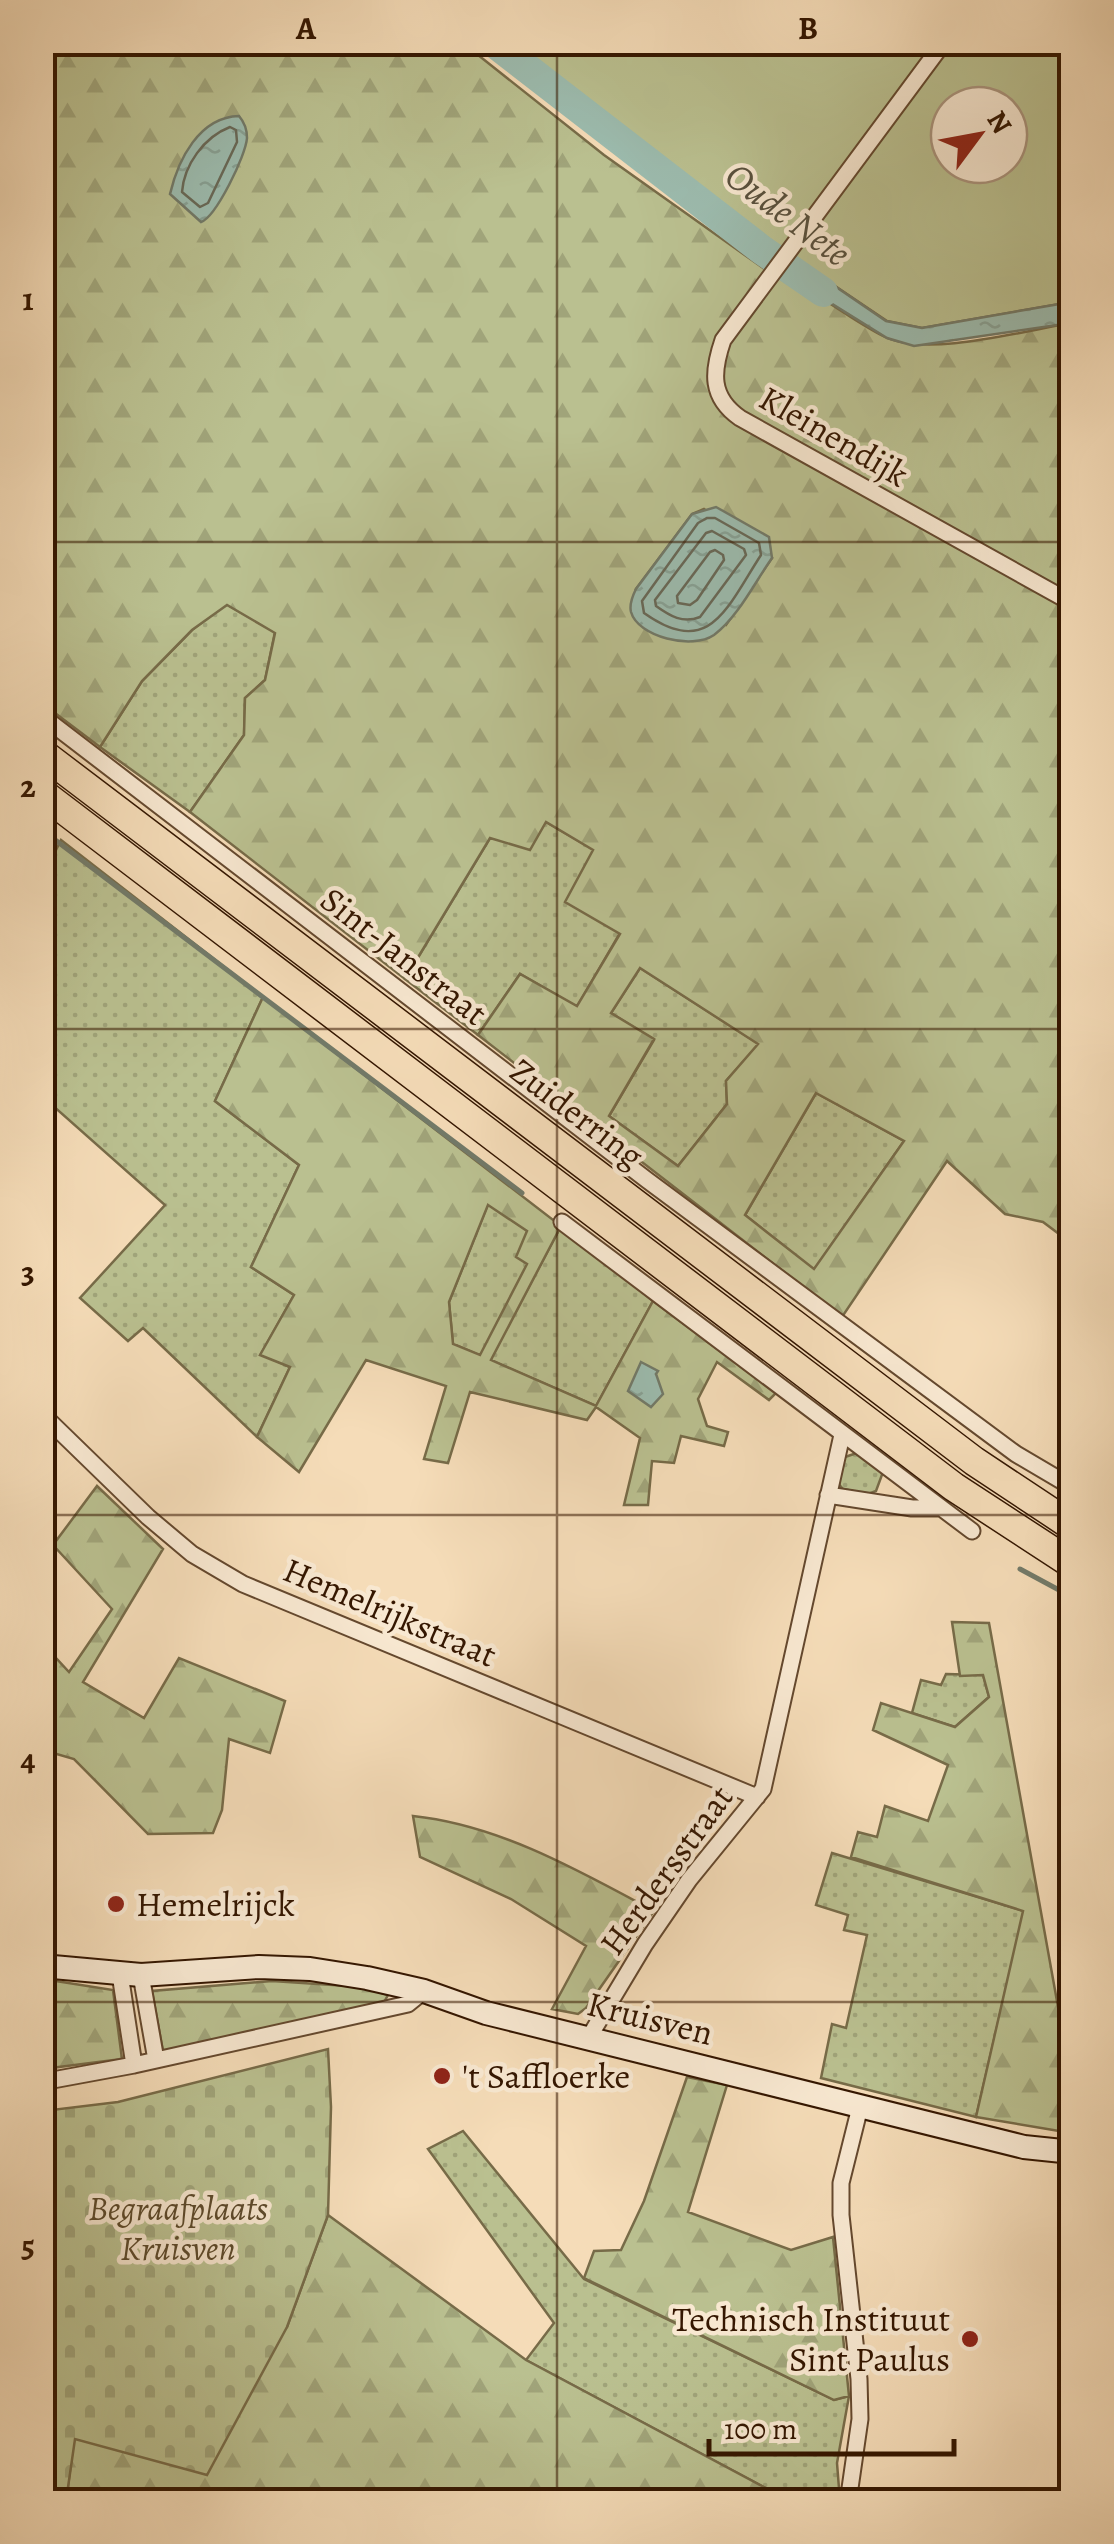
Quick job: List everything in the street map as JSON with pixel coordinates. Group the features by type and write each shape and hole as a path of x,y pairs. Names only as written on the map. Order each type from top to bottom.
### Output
{"highway":[{"name":"Zuiderring","path":"42,753 958,1449 1072,1526"},
{"name":"Zuiderring","path":"42,793 939,1475 1072,1564"}],"street":[{"name":"Kleinendijk","path":"944,42 723,340 714,380 728,409 1072,603"},
{"name":"Sint-Janstraat","path":"42,716 647,1180 1016,1454 1072,1487"},
{"path":"562,1222 972,1530"},
{"name":"Hemelrijkstraat","path":"42,1414 148,1517 192,1554 243,1584 758,1797"},
{"name":"Herdersstraat","path":"588,2039 645,1944 689,1880 758,1797 766,1778 842,1435"},
{"path":"828,1496 938,1508"},
{"name":"Kruisven","path":"42,1966 130,1975 259,1967 310,1969 424,1991 486,2013 1024,2147 1072,2152"},
{"path":"130,1975 156,2060"},
{"path":"130,1975 134,2065"},
{"path":"42,2082 408,2004 424,1991"},
{"path":"848,2502 860,2419 841,2182 860,2107"}],"green space":[{"path":"42,43 463,43 604,155 763,268 795,282 883,336 901,342 948,344 1071,323 1071,1243 1043,1222 1005,1214 947,1161 842,1317 478,1035 520,974 577,1006 620,934 565,902 593,850 546,822 530,850 490,838 405,979 190,812 244,735 245,698 265,680 275,633 227,605 192,630 142,681 100,747 43,704","holes":["704,509 772,558 726,625 636,589 692,514","640,968 758,1044 726,1081 727,1104 678,1166 609,1116 654,1039 611,1013","816,1093 904,1141 814,1269 745,1215"]},
{"path":"512,43 1071,43 1071,302 922,328 887,321 798,261"},
{"path":"226,604 275,632 265,680 245,698 244,735 190,812 100,747 142,681 192,630"},
{"path":"546,822 594,850 620,933 577,1007 520,974 478,1035 405,979 490,838"},
{"path":"61,840 263,997 215,1101 299,1165 251,1267 294,1295 261,1354 290,1367 257,1437 143,1328 128,1341 80,1298 165,1205 43,1097 42,878"},
{"path":"640,968 759,1044 726,1081 727,1104 678,1166 609,1116 654,1040 611,1013"},
{"path":"263,997 561,1226 491,1360 596,1406 653,1301 776,1393 769,1400 717,1362 698,1399 707,1426 728,1432 724,1446 681,1436 674,1463 652,1461 648,1505 624,1505 640,1438 596,1407 587,1420 470,1392 448,1463 424,1459 446,1386 366,1360 299,1472 257,1437 290,1367 260,1355 294,1295 251,1267 299,1165 215,1101","holes":["488,1205 527,1231 516,1257 527,1264 480,1355 453,1344 449,1302"]},
{"path":"816,1093 904,1141 814,1270 745,1215"},
{"path":"488,1204 528,1231 528,1264 481,1356 453,1344 449,1302"},
{"path":"561,1226 653,1301 596,1406 490,1360"},
{"path":"857,1453 883,1472 876,1491 868,1494 843,1489 836,1481 842,1458"},
{"path":"97,1486 163,1549 83,1682 144,1718 179,1658 285,1701 270,1753 229,1739 222,1810 213,1833 148,1834 74,1759 43,1750 43,1644 69,1672 112,1609 53,1545"},
{"path":"952,1622 989,1623 1071,2079 1071,2133 976,2117 1023,1911 851,1857 858,1832 877,1837 885,1806 928,1821 948,1765 873,1730 881,1703 955,1727 989,1697 983,1675 960,1676"},
{"path":"946,1674 983,1675 989,1697 955,1727 912,1713 921,1680 941,1685"},
{"path":"413,1816 507,1839 567,1865 654,1911 586,2008 578,2014 552,2009 586,1946 511,1899 420,1857"},
{"path":"832,1853 1024,1911 976,2117 821,2078 832,2024 846,2028 867,1935 844,1930 848,1915 816,1905"},
{"path":"43,1979 113,1990 122,2059 43,2069"},
{"path":"272,1981 363,1987 388,1995 383,2004 163,2051 152,1991"},
{"name":"Begraafplaats Kruisven","path":"328,2049 328,2215 287,2327 207,2475 75,2439 66,2501 43,2501 43,2111 118,2102"},
{"path":"687,2077 727,2085 688,2212 791,2250 833,2237 849,2396 834,2400 584,2278 594,2251 621,2250 644,2201"},
{"path":"463,2131 584,2279 834,2400 849,2396 837,2463 840,2501 790,2501 526,2360 554,2323 428,2149"},
{"path":"328,2215 526,2360 790,2501 66,2502 74,2439 287,2327"}],"water":[{"path":"239,116 247,135 242,158 222,198 201,222 170,194 174,181 185,155 202,132 225,118"},
{"path":"798,261 886,321 922,328 1071,302 1071,323 914,346 887,338 789,277"},
{"path":"716,507 769,537 772,558 738,609 714,635 680,641 655,634 636,621 631,612 635,591 692,514"},
{"path":"641,1362 658,1371 663,1394 651,1407 628,1391"}],"waterway":[{"name":"Oude Nete","path":"493,42 762,250 823,292"},
{"path":"42,830 522,1193"},
{"path":"1020,1569 1072,1597"}],"place":[{"name":"Hemelrijck","path":"116,1904"},
{"name":"'t Saffloerke","path":"442,2076"},
{"name":"Technisch Instituut Sint Paulus","path":"970,2339"}]}
